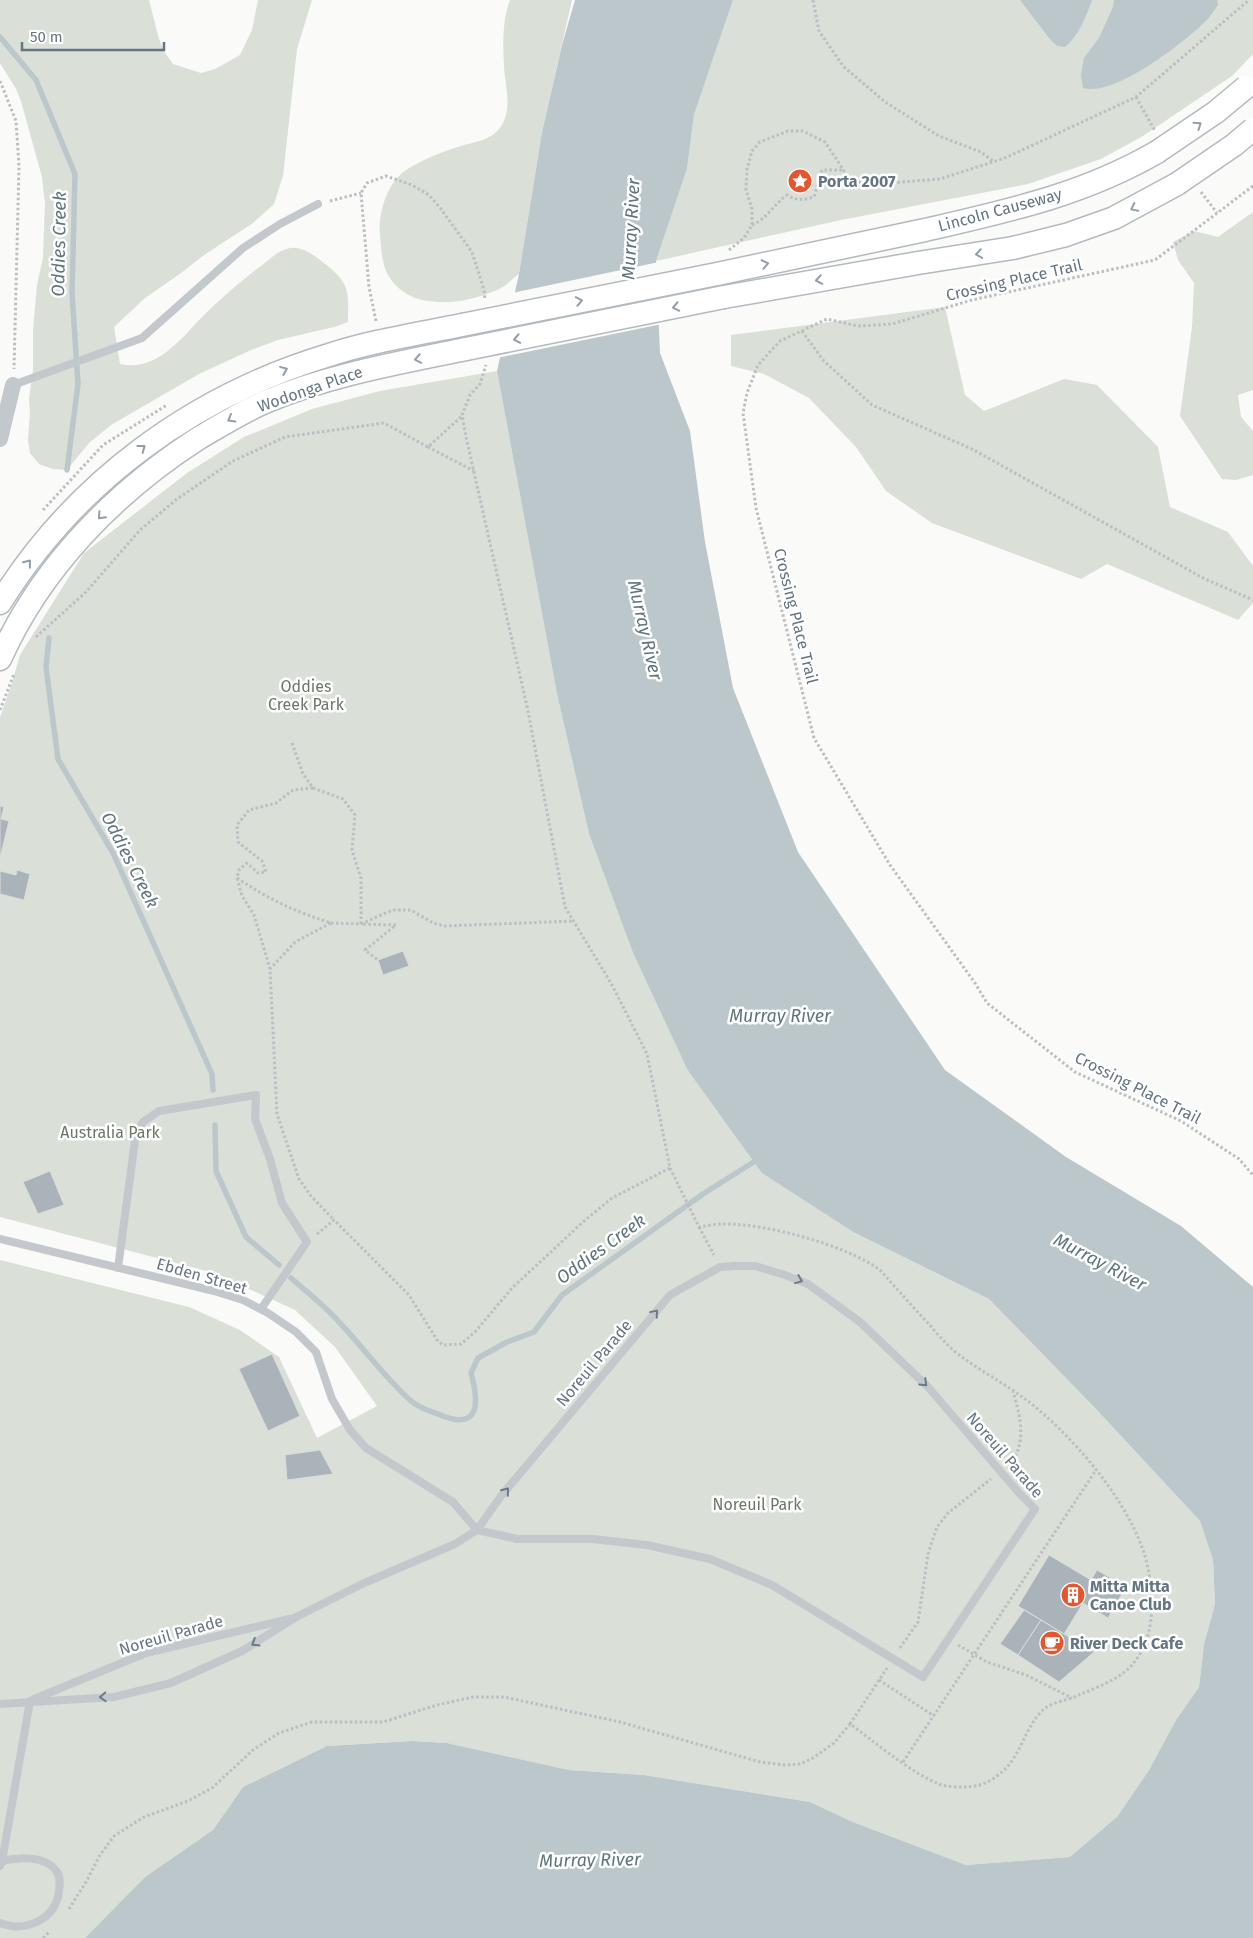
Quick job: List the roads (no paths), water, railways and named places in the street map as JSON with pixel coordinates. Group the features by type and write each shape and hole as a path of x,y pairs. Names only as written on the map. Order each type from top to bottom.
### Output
{"main road":[{"name":"Lincoln Causeway","path":"720,264 922,230 1038,203 1104,180 1126,170 1157,152 1216,112 1249,83"},
{"name":"Lincoln Causeway","path":"724,297 1013,248 1066,235 1114,218 1176,184 1234,145 1253,129"},
{"name":"Wodonga Place","path":"0,603 13,582 57,526 89,492 119,466 172,426 244,387 330,354 720,264"},
{"name":"Wodonga Place","path":"8,664 31,601 61,558 106,510 140,480 174,455 234,416 299,389 358,371 724,297"}],"street":[{"path":"0,439 13,385"}],"lane":[{"path":"13,385 142,338 243,248 280,224 318,204"},
{"path":"118,1268 136,1133 143,1122 159,1111 256,1094 255,1119 270,1159 282,1203 307,1242 261,1309"},
{"name":"Ebden Street","path":"0,1239 214,1291 242,1300 261,1309 296,1332 316,1352 332,1399 350,1430 366,1448 453,1502 476,1530"},
{"name":"Noreuil Parade","path":"0,1704 114,1697 171,1683 242,1651 296,1617 362,1584 455,1544 476,1530 507,1489 670,1295 720,1267 755,1266 808,1284 860,1322 928,1387 1035,1509 923,1678 772,1585 710,1560 647,1545 592,1539 517,1539 476,1530"},
{"name":"Noreuil Parade","path":"30,1701 146,1653 296,1617"},
{"path":"1,1863 30,1701"},
{"path":"0,1923 29,1926 42,1920 51,1911 58,1899 60,1884 57,1872 45,1862 34,1858 17,1857 1,1863"}],"water":[{"name":"Murray River","path":"575,0 733,0 694,115 687,169 656,261 660,353 690,431 705,542 733,688 798,852 945,1070 1066,1157 1181,1226 1253,1287 1253,1938 85,1938 145,1877 213,1830 243,1787 327,1746 412,1741 447,1743 569,1770 644,1775 810,1802 853,1822 966,1865 1070,1857 1117,1817 1149,1770 1176,1720 1199,1687 1204,1644 1215,1604 1213,1560 1200,1521 1096,1409 989,1299 855,1233 762,1173 687,1069 633,953 589,834 557,694 497,371 519,274 542,132 562,45"},
{"path":"1020,0 1092,0 1078,32 1065,47 1057,46 1049,38"},
{"path":"1114,0 1217,0 1218,5 1208,19 1195,31 1148,66 1130,77 1112,84 1097,89 1083,88 1081,75 1084,58 1099,38 1113,7"}],"waterway":[{"name":"Oddies Creek","path":"0,37 36,80 75,174 72,293 78,384 67,470"},
{"name":"Oddies Creek","path":"49,638 46,667 58,759 113,853 212,1074 213,1090"},
{"name":"Oddies Creek","path":"215,1125 216,1171 246,1237 279,1265"},
{"name":"Oddies Creek","path":"291,1278 334,1316 411,1401 431,1412 452,1419 462,1420 469,1417 475,1405 471,1373 478,1358 507,1342 534,1332 562,1295 703,1194 760,1158"}],"place":[{"name":"Porta 2007","path":"800,181"},
{"name":"Mitta Mitta Canoe Club","path":"1073,1595"},
{"name":"River Deck Cafe","path":"1052,1643"}],"park label":[{"name":"Oddies Creek Park","path":"306,695"},
{"name":"Australia Park","path":"110,1132"},
{"name":"Noreuil Park","path":"757,1504"}]}
